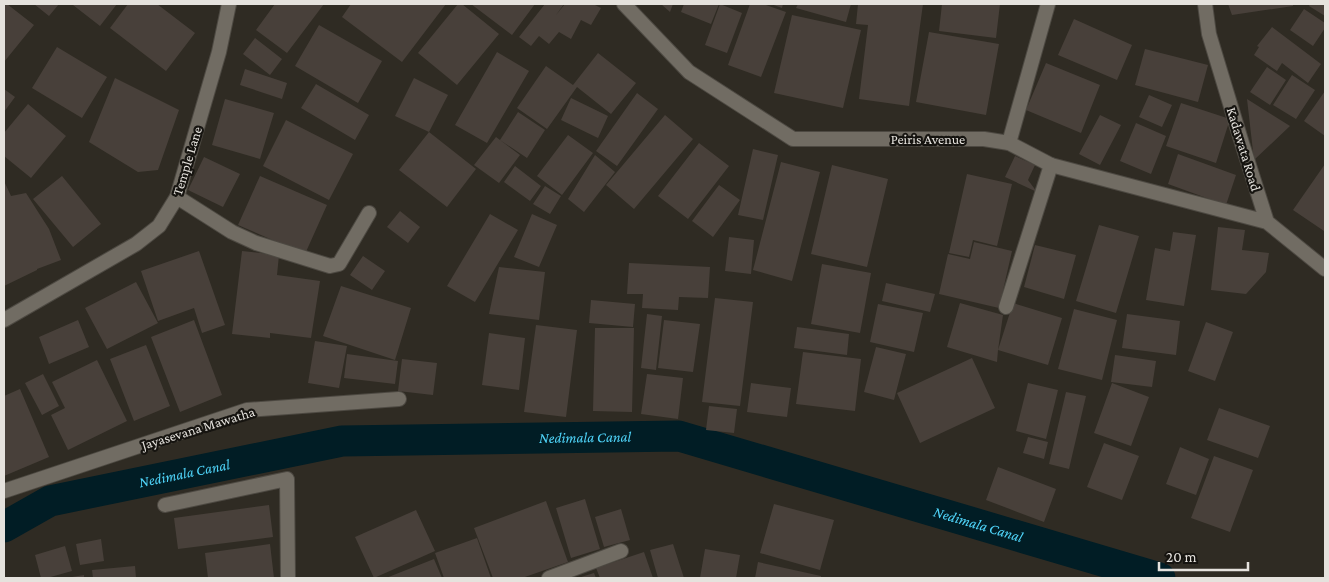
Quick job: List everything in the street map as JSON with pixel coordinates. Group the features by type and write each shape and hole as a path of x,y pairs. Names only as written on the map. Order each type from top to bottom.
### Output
{"street":[{"name":"Temple Lane","path":"4,320 136,244 158,226 177,197 219,52 229,4"},
{"name":"Peiris Avenue","path":"624,4 689,72 793,139 984,139 1009,143 1051,165 1267,222"},
{"path":"1009,143 1048,4"},
{"name":"Kadawata Road","path":"1205,4 1209,34 1267,222"},
{"path":"1006,307 1051,165"},
{"path":"177,197 232,232 256,243 330,266 339,264 369,213"},
{"path":"1267,222 1324,265"},
{"name":"Jayasevana Mawatha","path":"4,491 247,410 399,398"},
{"path":"165,505 287,479 288,578"},
{"path":"549,578 622,551"}],"building":[{"path":"4,4 7,4 34,25 4,62"},
{"path":"34,4 59,4 49,16"},
{"path":"74,4 117,4 100,26"},
{"path":"128,4 157,4 195,33 166,71 110,28"},
{"path":"275,4 324,4 287,53 256,30"},
{"path":"351,4 446,4 402,62 342,17"},
{"path":"458,4 462,4 499,34 457,85 418,53"},
{"path":"471,4 535,4 512,35"},
{"path":"545,4 564,4 556,15 565,4 593,4 601,8 591,25 581,20 571,39 559,32 549,44 539,36 531,46 519,37"},
{"path":"661,4 673,4 670,12"},
{"path":"684,4 719,4 711,24 681,12"},
{"path":"720,4 742,13 727,53 705,45"},
{"path":"750,4 763,4 786,12 761,77 728,65"},
{"path":"771,4 783,4 782,8"},
{"path":"798,4 851,4 846,22 796,8"},
{"path":"858,4 923,4 909,106 859,99 868,25 856,24"},
{"path":"942,4 1000,4 996,38 939,31"},
{"path":"1228,4 1293,4 1293,6 1232,15"},
{"path":"1310,4 1325,4 1325,16 1309,6"},
{"path":"1304,9 1325,23 1325,28 1313,46 1290,30"},
{"path":"792,15 861,30 843,108 774,93"},
{"path":"1074,19 1132,45 1117,80 1058,55"},
{"path":"319,25 382,61 358,103 295,66"},
{"path":"1272,27 1321,64 1308,83 1282,63 1277,71 1254,55 1259,47 1257,46"},
{"path":"929,32 999,44 986,115 916,102"},
{"path":"255,38 282,59 270,75 243,54"},
{"path":"57,47 107,77 82,118 32,88"},
{"path":"1145,49 1208,65 1198,102 1135,85"},
{"path":"497,52 529,71 487,143 455,125"},
{"path":"598,53 636,83 611,114 577,87 547,129 517,108 546,66 573,85"},
{"path":"1046,63 1100,85 1081,133 1026,110"},
{"path":"1267,67 1286,80 1270,105 1250,92"},
{"path":"245,69 287,83 282,99 240,85"},
{"path":"1292,75 1315,90 1296,119 1273,105"},
{"path":"115,78 179,110 158,170 138,172 89,142"},
{"path":"414,78 448,95 429,132 395,116"},
{"path":"316,84 369,115 355,140 301,108"},
{"path":"4,89 15,97 4,112"},
{"path":"1325,91 1325,136 1304,121"},
{"path":"637,93 658,109 617,166 596,151"},
{"path":"1149,95 1172,105 1162,127 1139,117"},
{"path":"571,98 608,116 598,138 561,120"},
{"path":"225,99 274,113 260,159 212,145"},
{"path":"1247,99 1290,126 1254,160"},
{"path":"1181,103 1230,119 1216,163 1166,146"},
{"path":"28,104 66,136 31,178 4,156 4,133"},
{"path":"518,112 545,130 527,158 500,140"},
{"path":"665,115 693,139 634,209 606,185"},
{"path":"1100,115 1121,125 1100,165 1079,154"},
{"path":"286,120 353,154 329,200 263,166"},
{"path":"1136,123 1166,136 1151,174 1120,161"},
{"path":"429,132 476,169 447,207 399,170"},
{"path":"568,135 593,153 562,195 537,176"},
{"path":"496,137 520,155 499,183 474,165"},
{"path":"699,143 729,166 688,219 658,196"},
{"path":"753,149 778,155 763,220 738,215"},
{"path":"1178,154 1236,175 1226,205 1168,184"},
{"path":"595,155 615,172 584,212 568,199"},
{"path":"1015,156 1035,165 1028,180 1037,192 1005,177"},
{"path":"204,157 240,174 223,207 188,190"},
{"path":"781,162 820,172 792,281 753,270"},
{"path":"1325,164 1325,229 1324,231 1293,210"},
{"path":"832,165 888,179 867,267 811,254"},
{"path":"515,166 541,186 530,201 504,182"},
{"path":"967,174 1012,184 997,246 973,240 969,257 949,253"},
{"path":"62,176 101,224 73,247 33,199"},
{"path":"260,176 327,205 305,254 238,225"},
{"path":"4,181 11,196 26,193 49,229 61,260 37,269 4,286"},
{"path":"719,185 740,200 713,237 692,221"},
{"path":"545,186 561,196 550,214 533,204"},
{"path":"400,211 420,227 408,243 387,227"},
{"path":"490,214 518,230 475,302 447,286"},
{"path":"532,214 557,225 539,267 514,257"},
{"path":"1099,225 1139,236 1116,313 1076,301"},
{"path":"1218,227 1245,230 1242,250 1269,253 1266,272 1246,294 1211,290"},
{"path":"1173,232 1196,235 1184,306 1146,300 1155,248 1170,251"},
{"path":"729,237 754,240 751,274 725,271"},
{"path":"974,242 1012,251 999,308 939,294 948,254 970,259"},
{"path":"1035,245 1076,255 1064,299 1024,287"},
{"path":"199,251 225,325 202,333 194,308 158,321 141,271"},
{"path":"242,251 279,255 277,275 320,281 311,338 270,333 270,338 232,334"},
{"path":"363,256 385,271 372,290 350,275"},
{"path":"629,263 710,267 708,298 679,297 678,310 642,308 643,294 627,294"},
{"path":"822,264 871,273 860,333 811,324"},
{"path":"499,267 545,272 539,320 489,314"},
{"path":"136,282 158,323 107,349 85,308"},
{"path":"886,283 935,294 930,312 882,301"},
{"path":"341,286 411,308 395,360 323,336"},
{"path":"715,298 753,302 740,406 702,402"},
{"path":"591,300 635,304 633,327 589,323"},
{"path":"960,303 1003,315 997,362 947,347"},
{"path":"1013,303 1062,318 1048,365 998,350"},
{"path":"878,304 923,313 914,352 870,342"},
{"path":"1074,309 1117,320 1102,380 1058,369"},
{"path":"647,314 662,316 656,370 641,368"},
{"path":"1127,314 1180,321 1176,355 1122,348"},
{"path":"78,320 89,347 49,364 39,337"},
{"path":"194,320 222,395 180,412 151,337"},
{"path":"664,320 700,324 693,372 658,368"},
{"path":"1206,322 1233,332 1215,381 1188,371"},
{"path":"536,325 577,330 566,417 524,412"},
{"path":"797,327 849,334 847,355 794,348"},
{"path":"595,328 634,328 632,412 593,411"},
{"path":"489,333 525,338 519,390 482,385"},
{"path":"315,341 347,346 339,388 308,383"},
{"path":"146,345 170,406 134,421 110,359"},
{"path":"876,347 906,354 894,400 864,392"},
{"path":"803,352 861,359 855,411 796,404"},
{"path":"347,354 398,361 395,384 344,378"},
{"path":"1115,355 1156,361 1152,387 1111,382"},
{"path":"972,358 995,408 920,443 897,393"},
{"path":"402,359 437,363 433,395 398,391"},
{"path":"97,360 127,421 68,450 51,415 65,408 52,382"},
{"path":"43,374 59,406 42,415 25,383"},
{"path":"647,374 683,378 678,419 641,414"},
{"path":"751,383 791,388 787,417 747,412"},
{"path":"1028,383 1058,390 1046,439 1016,431"},
{"path":"1112,383 1149,397 1131,446 1094,433"},
{"path":"20,389 49,457 4,476 4,396"},
{"path":"1066,392 1086,396 1069,469 1049,464"},
{"path":"709,406 737,409 734,433 706,430"},
{"path":"1219,408 1270,426 1258,458 1207,440"},
{"path":"1028,437 1048,442 1044,459 1023,453"},
{"path":"1104,443 1139,456 1122,500 1087,487"},
{"path":"1180,447 1209,459 1196,495 1166,484"},
{"path":"1214,456 1253,470 1230,532 1191,518"},
{"path":"998,467 1056,489 1044,522 986,500"},
{"path":"585,499 600,549 571,558 556,508"},
{"path":"546,501 568,562 522,578 493,578 474,528"},
{"path":"774,504 834,520 820,570 760,553"},
{"path":"269,505 273,537 178,549 174,518"},
{"path":"621,509 630,540 604,547 595,517"},
{"path":"416,510 435,551 374,578 355,537"},
{"path":"477,538 491,578 444,578 435,553"},
{"path":"101,539 104,561 80,565 76,544"},
{"path":"270,544 274,578 208,578 205,553"},
{"path":"673,544 684,578 658,578 650,550"},
{"path":"65,546 72,571 41,578 35,555"},
{"path":"705,549 740,555 736,578 700,578"},
{"path":"644,552 653,578 600,578 596,568"},
{"path":"434,559 442,578 386,578"},
{"path":"758,562 821,576 821,578 755,578"},
{"path":"135,566 136,578 93,578 92,570"},
{"path":"594,573 596,578 578,578"},
{"path":"84,575 84,578 72,578 72,577"}],"waterway":[{"name":"Nedimala Canal","path":"4,527 50,501 342,441 679,436 1160,578"}]}
